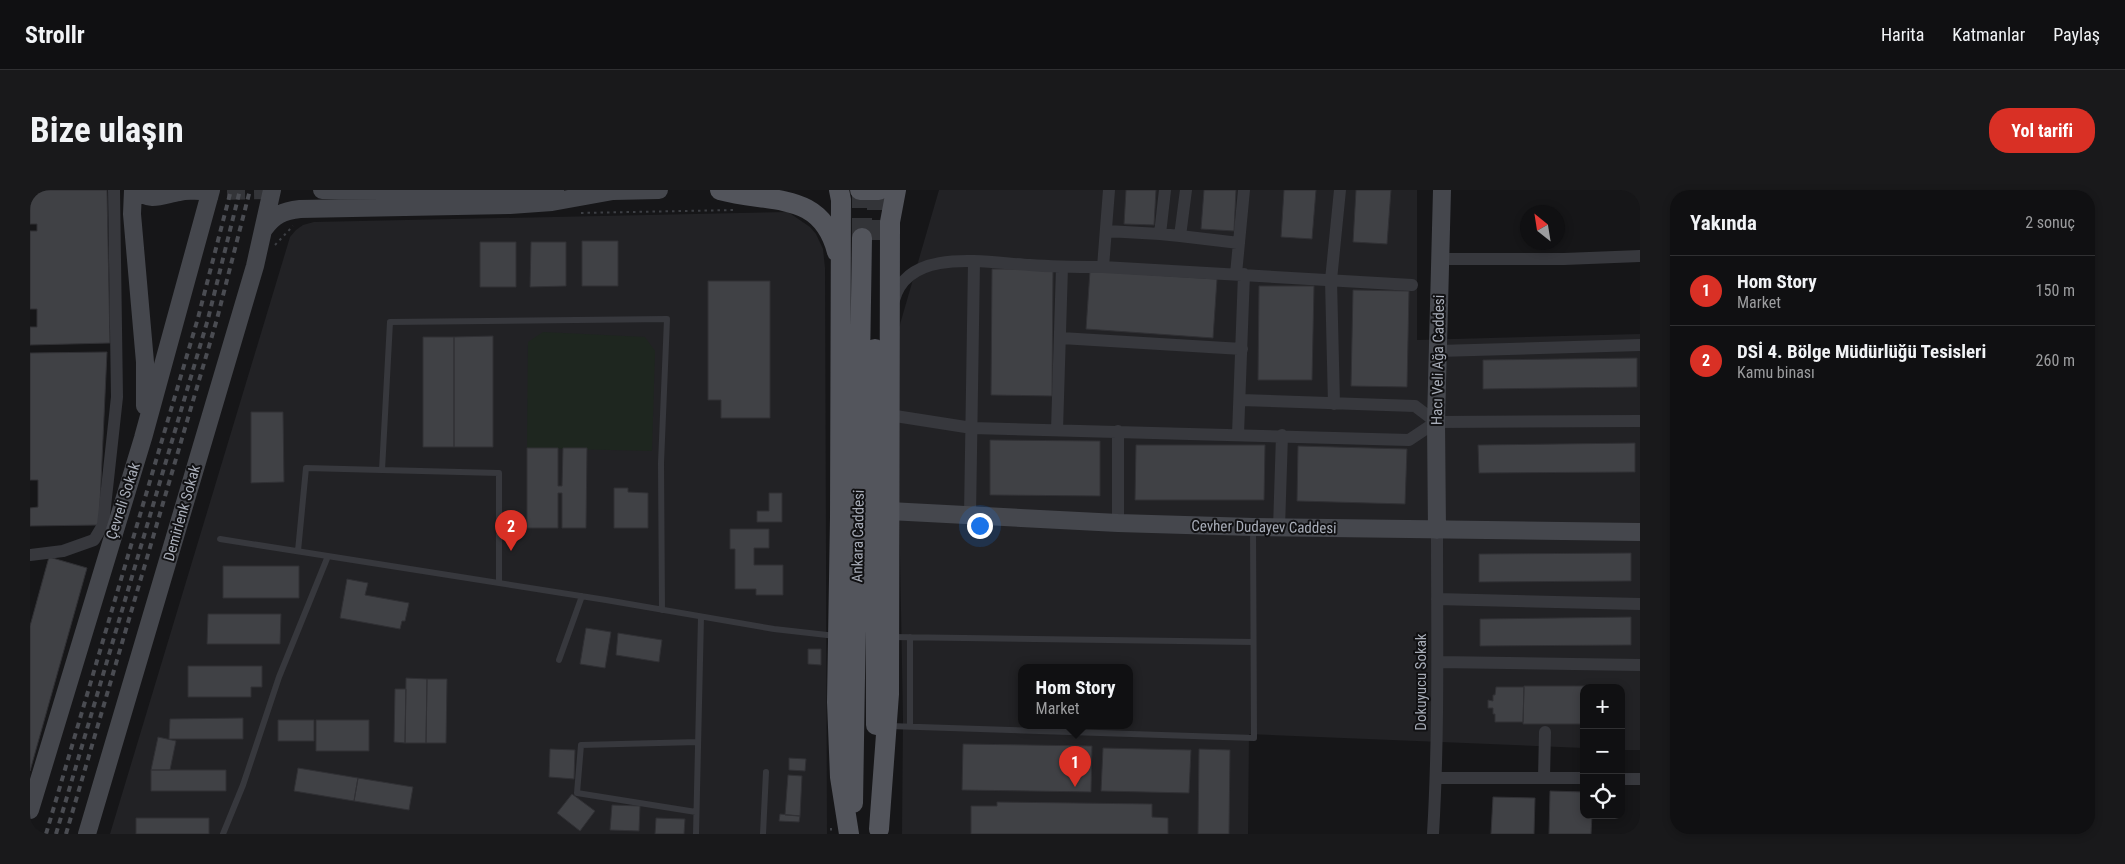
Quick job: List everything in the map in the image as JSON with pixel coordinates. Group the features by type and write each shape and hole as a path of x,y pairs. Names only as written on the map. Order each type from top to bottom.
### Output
{"main road":[{"path":"720,190 795,203 812,210 827,226 836,248 841,269"},
{"path":"839,190 841,200 841,269 837,702 840,777 851,834"},
{"path":"860,190 879,190"},
{"path":"880,831 888,726 900,637 889,512 890,222 896,190"},
{"name":"Ankara Caddesi","path":"851,834 870,239 874,410 875,636 880,831"}],"street":[{"path":"30,555 63,551 102,542 117,397 114,190"},
{"path":"133,190 132,214 145,362 143,438"},
{"path":"137,190 144,196 152,197 178,192 205,190"},
{"name":"Çevreli Sokak","path":"30,810 102,542 143,438 205,190"},
{"name":"Demirlenk Sokak","path":"87,834 255,266 272,190"},
{"path":"322,190 658,190"},
{"path":"1103,267 1109,190"},
{"path":"1160,234 1165,190"},
{"path":"1180,236 1186,190"},
{"path":"1238,434 1242,349 1239,243 1244,190"},
{"path":"1334,404 1332,280 1340,190"},
{"name":"Hacı Veli Ağa Caddesi","path":"1437,530 1436,422 1442,190"},
{"path":"264,229 274,216 286,210 510,205 552,202 613,191"},
{"path":"1107,231 1160,234 1239,243"},
{"path":"1440,258 1564,259 1640,256"},
{"path":"889,320 897,288 908,275 933,264 953,260 1062,267 1103,267 1240,274 1412,285"},
{"path":"970,516 974,262"},
{"path":"1057,430 1062,267"},
{"path":"1061,338 1242,349"},
{"path":"1438,351 1640,345"},
{"path":"1241,400 1415,406 1436,422"},
{"path":"889,415 972,428 1282,435 1409,440 1436,422 1640,421"},
{"path":"1118,431 1118,523"},
{"path":"1278,528 1282,435"},
{"name":"Cevher Dudayev Caddesi","path":"889,512 1118,523 1278,528 1640,532"},
{"name":"Dokuyucu Sokak","path":"1433,834 1438,662 1437,530"},
{"path":"1437,599 1640,604"},
{"path":"1438,662 1640,665"},
{"path":"1544,778 1545,732"},
{"path":"1436,778 1580,778"},
{"path":"1625,779 1640,779"}],"lane":[{"path":"382,470 390,322 667,319 661,463 662,610"},
{"path":"298,551 306,468 499,473 499,583"},
{"path":"888,726 1254,738 1253,527"},
{"path":"220,539 582,596 774,629 839,636"},
{"path":"223,834 243,785 279,677 328,556"},
{"path":"559,660 582,596"},
{"path":"696,834 701,616"},
{"path":"910,726 900,637 1253,642"},
{"path":"696,812 577,793 581,745 698,742"},
{"path":"763,834 766,772"}],"shaded area":[{"path":"939,190 1417,190 1417,340 1640,334 1640,750 1625,750 1625,684 1580,684 1580,748 1249,734 1248,834 902,834 903,719 896,338"},
{"path":"788,212 810,227 816,234 823,249 825,268 827,834 110,834 290,237 296,230 303,225 314,222"},
{"path":"543,332 645,337 655,351 652,451 527,448 528,342"}],"building":[{"path":"30,190 107,190 110,343 30,345 30,327 37,327 37,309 30,309 30,231 37,231 37,224 30,224"},
{"path":"1126,190 1156,190 1154,225 1124,224"},
{"path":"1204,190 1236,190 1234,231 1201,229"},
{"path":"1284,190 1316,190 1312,239 1281,237"},
{"path":"1356,190 1391,190 1387,244 1353,242"},
{"path":"582,241 618,241 618,286 582,286"},
{"path":"480,242 516,242 516,287 480,287"},
{"path":"531,242 566,242 566,286 530,287"},
{"path":"992,269 1053,269 1052,396 991,395"},
{"path":"1090,271 1217,279 1213,338 1086,329"},
{"path":"708,281 770,281 770,418 721,418 721,400 708,400"},
{"path":"1259,286 1314,286 1312,380 1258,380"},
{"path":"1353,290 1409,291 1407,387 1351,386"},
{"path":"493,336 493,447 454,447 454,337"},
{"path":"423,337 454,337 454,447 423,447"},
{"path":"107,352 99,525 30,526 30,508 38,507 38,480 30,480 30,353"},
{"path":"1637,358 1637,387 1483,389 1483,360"},
{"path":"251,412 283,412 284,482 251,483"},
{"path":"990,440 1100,441 1100,496 990,495"},
{"path":"1635,443 1635,472 1479,473 1478,445"},
{"path":"1136,445 1265,445 1264,500 1135,500"},
{"path":"1298,446 1407,449 1405,504 1297,501"},
{"path":"527,448 558,448 558,486 562,486 563,448 587,448 586,528 562,528 562,493 558,493 558,528 527,528"},
{"path":"614,488 628,488 628,492 648,493 648,528 614,528"},
{"path":"769,493 782,493 782,522 757,522 757,511 769,511"},
{"path":"730,529 769,529 769,548 754,548 754,565 783,565 783,595 756,595 756,589 735,589 735,549 730,549"},
{"path":"1631,553 1631,581 1479,582 1479,554"},
{"path":"49,557 87,568 30,771 30,626"},
{"path":"223,566 299,566 299,598 223,598"},
{"path":"347,579 368,583 365,595 409,603 405,621 402,621 400,629 340,618"},
{"path":"208,614 281,614 280,644 207,644"},
{"path":"1631,617 1631,645 1480,646 1480,619"},
{"path":"586,628 611,632 605,668 580,664"},
{"path":"618,633 662,640 659,662 616,655"},
{"path":"808,649 821,649 821,665 808,664"},
{"path":"188,666 262,666 262,687 251,687 251,697 188,697"},
{"path":"406,678 427,679 426,743 405,743"},
{"path":"427,679 447,679 446,743 426,743"},
{"path":"1524,686 1580,686 1580,724 1523,724"},
{"path":"1496,687 1524,687 1523,722 1495,722 1493,708 1488,708 1488,700 1493,701"},
{"path":"395,689 406,689 405,743 394,742"},
{"path":"243,718 243,739 169,739 170,719"},
{"path":"278,720 314,720 314,741 278,741"},
{"path":"316,720 369,720 369,751 316,751"},
{"path":"158,737 176,741 170,770 151,770"},
{"path":"963,744 1092,746 1091,792 962,790"},
{"path":"1103,748 1191,750 1189,793 1101,791"},
{"path":"550,749 575,750 574,779 549,777"},
{"path":"1199,749 1230,750 1229,834 1198,834"},
{"path":"789,758 806,759 805,771 789,770"},
{"path":"298,768 358,778 354,801 294,791"},
{"path":"151,770 226,770 226,791 151,791"},
{"path":"788,775 802,776 800,816 785,815"},
{"path":"358,778 413,787 409,810 354,801"},
{"path":"1550,791 1580,792 1580,819 1592,819 1591,834 1549,834"},
{"path":"572,794 595,811 580,831 557,813"},
{"path":"1493,797 1535,798 1534,834 1491,834"},
{"path":"997,802 1152,804 1152,817 1168,818 1168,834 971,834 971,806 997,806"},
{"path":"612,805 640,806 639,831 610,830"},
{"path":"780,814 800,816 799,822 779,821"},
{"path":"136,818 209,818 209,834 136,834"},
{"path":"656,818 685,819 684,834 655,834"}],"tunnel":[{"path":"200,191 278,190"},
{"path":"862,190 862,238"},
{"path":"877,190 877,240"}],"railway":[{"path":"46,834 198,318 231,190"},
{"path":"56,834 208,319 240,190"},
{"path":"66,834 217,319 250,190"}],"place":[{"name":"DSİ 4. Bölge Müdürlüğü Tesisleri","path":"511,551"},
{"name":"Hom Story","path":"1075,787"}]}
